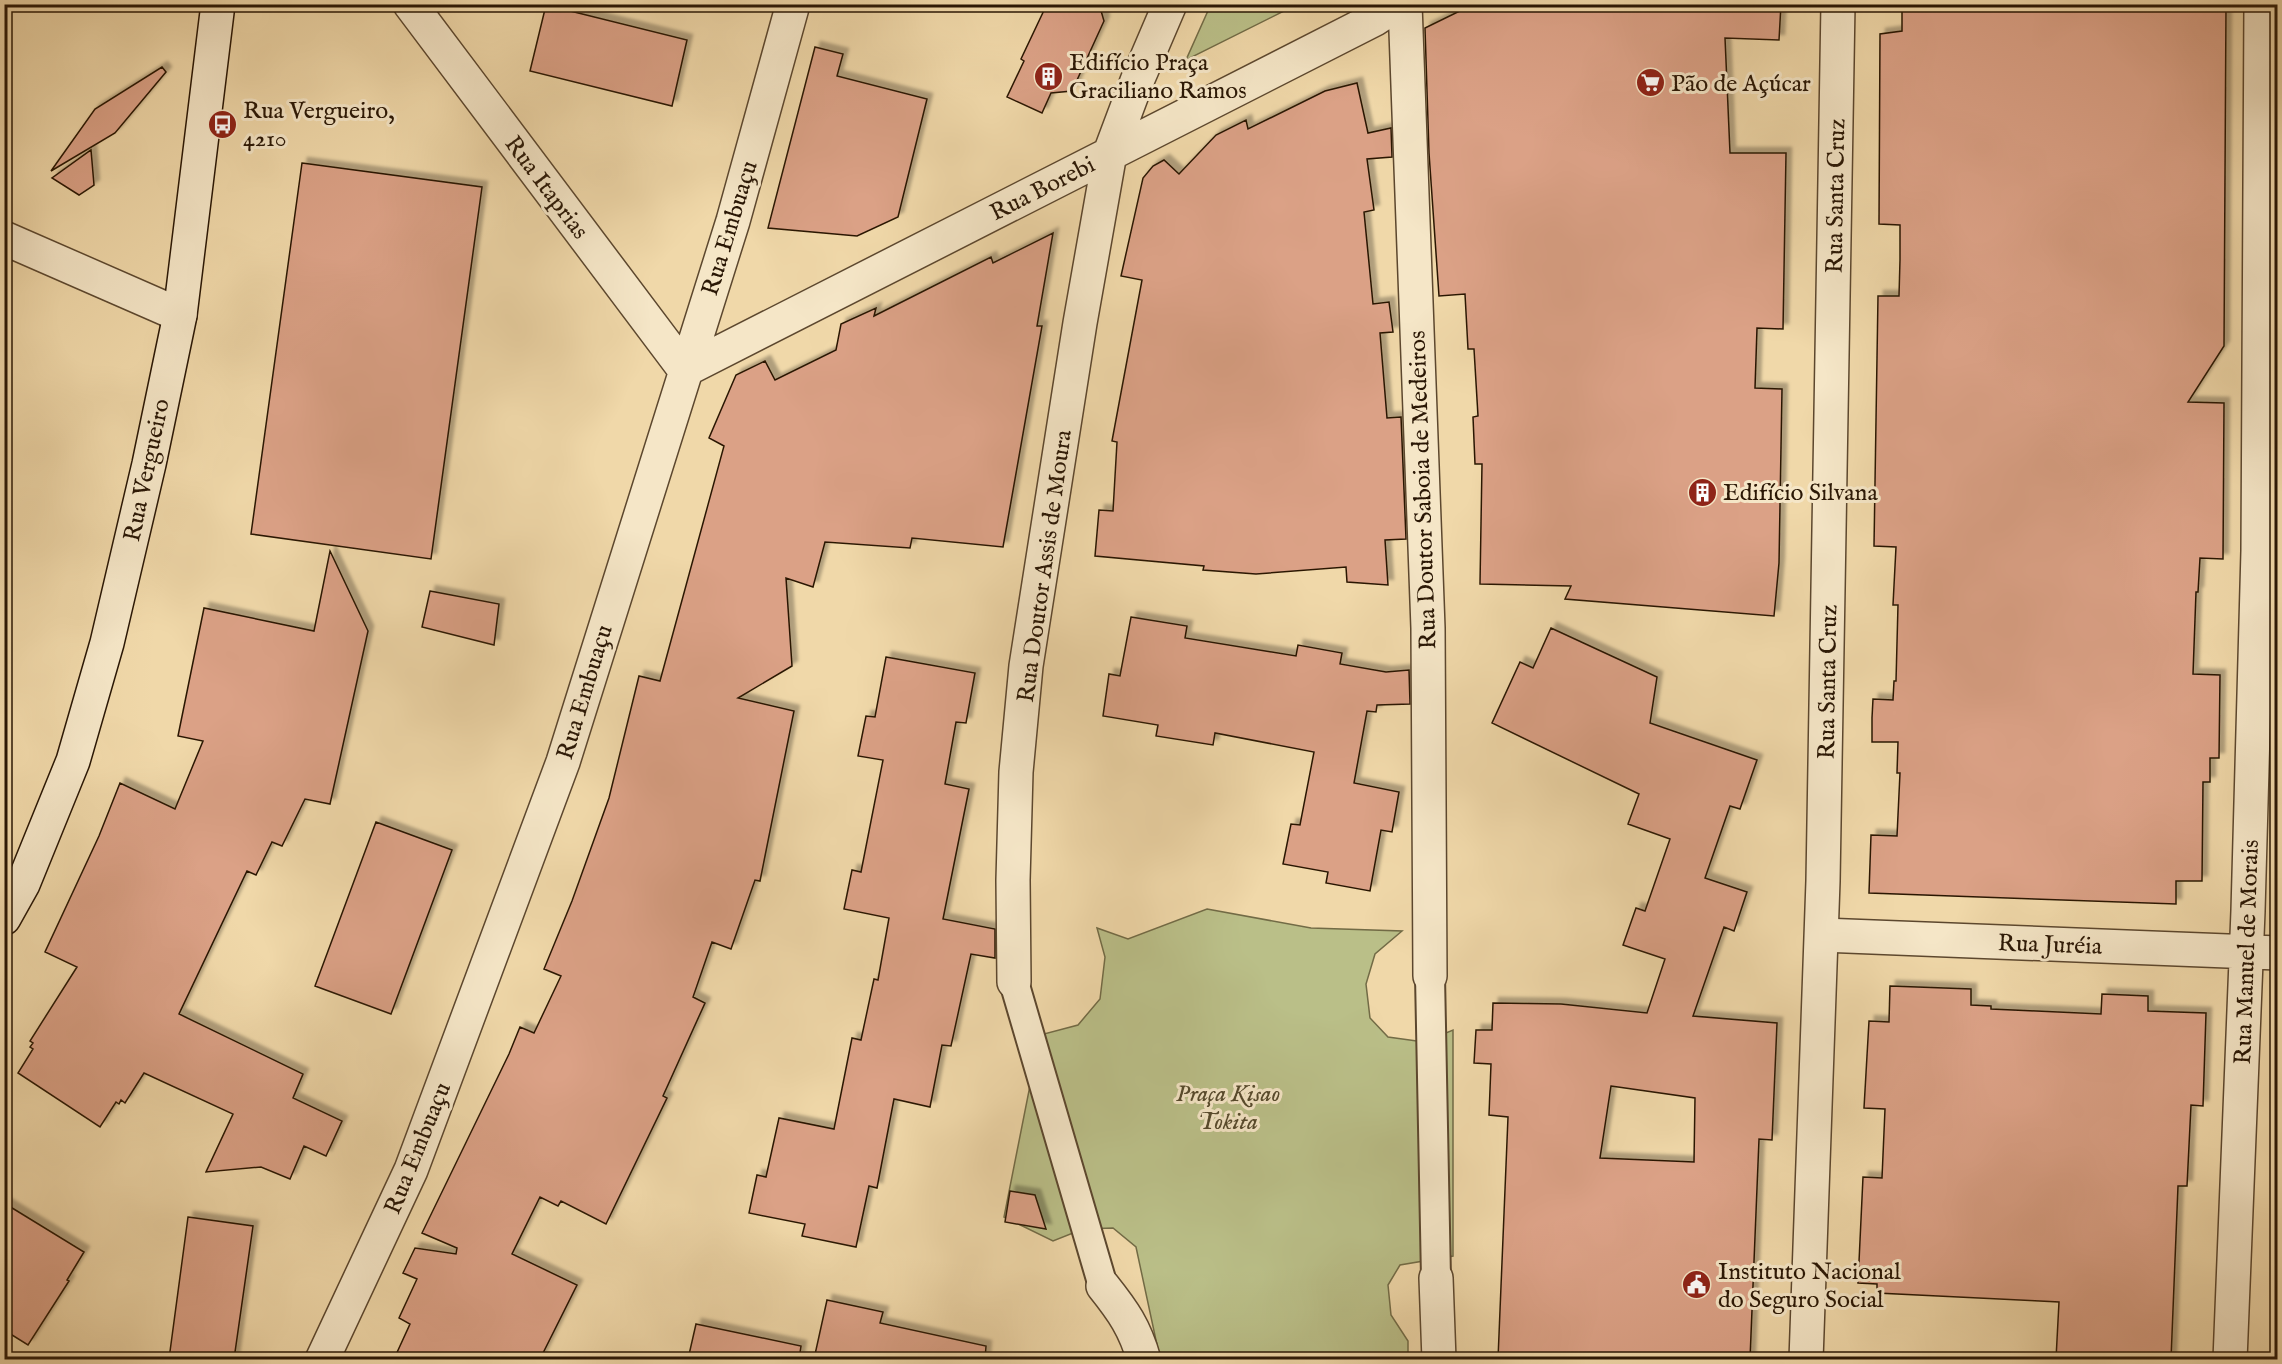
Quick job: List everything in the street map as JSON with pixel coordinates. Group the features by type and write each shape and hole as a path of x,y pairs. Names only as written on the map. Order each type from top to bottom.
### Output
{"street":[{"name":"Rua Vergueiro","path":"4,918 23,884 73,761 110,632 149,464 180,315 218,4"},
{"name":"Rua Itaprias","path":"410,4 685,370"},
{"name":"Rua Embuaçu","path":"322,1359 411,1170 563,762 733,221 793,4"},
{"name":"Rua Doutor Assis de Moura","path":"1014,982 1016,772 1026,666 1080,323 1110,153 1137,81 1170,4"},
{"name":"Rua Borebi","path":"685,370 1375,19 1398,4"},
{"name":"Rua Doutor Saboia de Medeiros","path":"1405,4 1428,628 1430,976"},
{"name":"Rua Santa Cruz","path":"1806,1359 1822,935 1838,4"},
{"name":"Rua Manuel de Morais","path":"2230,1359 2262,952 2268,551 2261,4"},
{"path":"4,238 180,315"},
{"name":"Rua Juréia","path":"1822,935 2262,952"},
{"path":"1430,976 1439,1359"},
{"path":"1014,982 1103,1286 1127,1316 1144,1359"}],"green space":[{"path":"1211,4 1296,4 1296,5 1186,60"},
{"name":"Praça Kisao Tokita","path":"1207,909 1311,928 1402,931 1375,954 1366,984 1370,1018 1388,1037 1424,1042 1453,1030 1453,1256 1400,1265 1388,1285 1391,1315 1408,1341 1408,1359 1160,1359 1136,1247 1113,1228 1083,1229 1053,1241 1004,1217 1040,1035 1078,1025 1100,999 1105,957 1097,928 1128,939"}],"building":[{"name":"Edifício Praça Graciliano Ramos","path":"1047,4 1099,4 1104,21 1072,91 1051,93 1042,113 1007,97 1024,61 1021,59"},
{"path":"1474,4 1781,4 1779,40 1725,38 1730,153 1786,153 1783,329 1757,328 1755,388 1782,389 1779,563 1774,616 1565,599 1571,586 1480,584 1482,464 1475,464 1473,417 1478,416 1474,349 1468,349 1465,294 1439,296 1429,153 1425,28"},
{"path":"1902,4 2226,4 2224,346 2188,402 2224,403 2223,559 2200,558 2198,592 2196,592 2193,674 2220,675 2219,758 2210,758 2210,782 2203,782 2202,881 2176,881 2176,904 1869,893 1871,835 1897,836 1900,773 1897,773 1898,742 1872,742 1872,718 1873,699 1893,700 1894,681 1896,681 1898,605 1893,605 1896,547 1874,546 1878,296 1899,296 1900,260 1900,225 1879,224 1880,34 1902,31"},
{"path":"546,5 687,40 672,106 530,71"},
{"path":"815,47 843,54 837,76 927,99 898,217 857,236 768,228"},
{"path":"162,67 166,72 115,133 51,171 95,109"},
{"path":"1357,83 1368,133 1391,128 1392,157 1367,159 1374,210 1364,212 1373,304 1389,302 1393,332 1380,333 1387,418 1401,417 1406,539 1385,540 1388,585 1347,582 1346,567 1256,574 1203,570 1204,566 1095,556 1099,510 1113,511 1117,442 1112,441 1142,280 1121,276 1143,178 1153,166 1164,160 1179,174 1216,135 1246,120 1248,129 1325,91"},
{"path":"91,150 94,185 79,195 52,178"},
{"path":"302,163 482,187 431,559 251,534"},
{"path":"1053,233 1037,326 1042,326 1003,547 912,538 910,548 825,542 813,587 786,578 792,666 738,698 794,711 760,881 755,880 731,949 712,942 693,997 705,1003 663,1096 667,1098 606,1224 561,1201 558,1206 540,1197 512,1254 577,1285 540,1359 394,1359 410,1324 399,1318 417,1279 403,1273 415,1248 456,1254 457,1248 422,1233 520,1027 534,1033 561,976 544,969 572,901 609,798 639,676 660,681 724,446 709,438 736,375 765,361 775,380 836,350 841,324 876,308 874,316 991,257 993,263"},
{"path":"330,551 368,631 330,804 305,799 282,846 272,842 256,875 247,871 179,1014 303,1074 293,1098 342,1121 326,1156 304,1146 290,1179 261,1167 206,1172 233,1114 144,1073 125,1103 121,1100 119,1104 116,1102 100,1127 18,1073 33,1049 30,1047 33,1043 30,1041 77,967 45,952 99,836 120,783 175,809 203,741 178,736 204,608 314,631"},
{"path":"430,591 499,604 494,645 422,627"},
{"path":"1131,617 1187,626 1185,638 1296,656 1298,645 1342,653 1340,664 1386,672 1409,670 1410,704 1377,705 1376,712 1367,711 1354,783 1399,792 1392,832 1381,830 1370,891 1326,883 1328,872 1283,864 1291,824 1300,825 1314,752 1215,733 1213,745 1156,736 1158,725 1103,716 1109,674 1120,676"},
{"path":"1551,628 1657,677 1650,723 1757,760 1740,809 1730,806 1705,878 1747,892 1734,931 1724,927 1693,1016 1777,1023 1772,1140 1759,1139 1750,1359 1498,1359 1508,1117 1489,1115 1491,1064 1474,1063 1476,1030 1492,1030 1493,1003 1561,1004 1647,1013 1665,959 1623,945 1636,908 1645,911 1670,839 1628,824 1639,794 1492,723 1520,662 1533,668","holes":["1611,1086 1695,1098 1694,1162 1600,1158"]},
{"path":"886,657 975,673 966,723 956,722 945,784 969,789 943,919 995,929 995,958 971,954 951,1046 942,1045 930,1107 894,1099 877,1188 869,1186 856,1247 802,1236 805,1224 749,1213 757,1175 766,1177 779,1118 834,1129 852,1038 861,1040 874,979 878,980 889,918 844,909 852,870 861,872 883,760 858,756 866,716 875,717"},
{"path":"376,822 452,850 391,1014 315,986"},
{"path":"1890,986 1971,989 1971,1005 1991,1006 1991,1009 2101,1014 2102,994 2148,996 2148,1011 2206,1013 2203,1106 2191,1105 2187,1186 2178,1186 2171,1359 2056,1359 2059,1302 1877,1293 1877,1284 1858,1283 1863,1177 1882,1178 1885,1109 1864,1108 1869,1021 1889,1022"},
{"path":"1010,1191 1035,1195 1046,1229 1005,1222"},
{"path":"4,1203 84,1252 67,1280 69,1281 28,1345 4,1330"},
{"path":"188,1217 253,1226 234,1359 169,1359"},
{"path":"827,1300 883,1312 880,1323 986,1346 985,1359 814,1359"},
{"path":"696,1324 801,1346 799,1359 688,1359"}],"place":[{"name":"Edifício Praça Graciliano Ramos","path":"1048,76"},
{"name":"Pão de Açúcar","path":"1650,83"},
{"name":"Rua Vergueiro, 4210","path":"222,124"},
{"name":"Edifício Silvana","path":"1702,492"},
{"name":"Instituto Nacional do Seguro Social","path":"1697,1285"}]}
